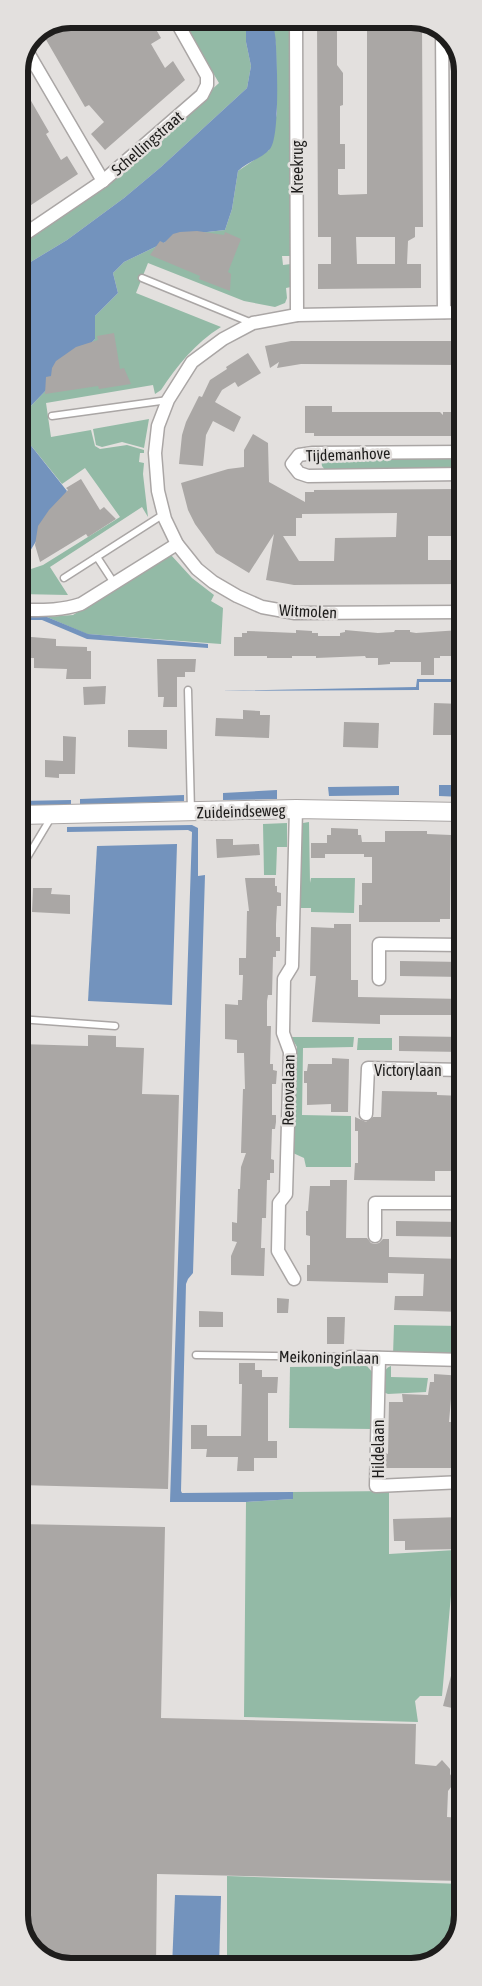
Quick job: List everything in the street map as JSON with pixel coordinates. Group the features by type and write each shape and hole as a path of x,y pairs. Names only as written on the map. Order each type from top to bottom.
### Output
{"street":[{"name":"Schellingstraat","path":"28,232 103,181 205,90 208,81 207,76 180,28"},
{"name":"Kreekrug","path":"296,28 297,315"},
{"path":"442,40 444,312"},
{"path":"30,56 103,181"},
{"name":"Witmolen","path":"454,312 297,315 253,323 223,339 192,362 168,400 158,426 155,453 158,491 164,514 177,544 197,569 213,582 237,596 262,607 281,612 454,612"},
{"name":"Tijdemanhove","path":"454,452 312,453 299,455 292,464 299,473 308,476 454,474"},
{"path":"28,610 54,610 81,604 177,544"},
{"name":"Zuideindseweg","path":"28,815 296,809 454,812"},
{"name":"Renovalaan","path":"294,1279 278,1251 279,1203 286,1194 290,1052 283,1034 284,979 292,966 296,809"},
{"path":"379,979 379,944 454,945"},
{"name":"Victorylaan","path":"366,1114 368,1068 454,1070"},
{"path":"375,1236 375,1203 454,1203"},
{"name":"Meikoninginlaan","path":"350,1357 454,1360"},
{"name":"Hildelaan","path":"379,1358 376,1486 454,1482"}],"lane":[{"path":"142,278 253,323"},
{"path":"52,416 168,400"},
{"path":"64,578 164,514"},
{"path":"97,557 114,584"},
{"path":"188,690 191,812"},
{"path":"28,856 53,815"},
{"path":"28,1020 114,1026"},
{"name":"Meikoninginlaan","path":"196,1355 350,1357"}],"green space":[{"path":"193,28 246,28 246,42 251,66 247,88 161,167 124,198 67,240 28,264 28,239 67,213 219,83 188,31"},
{"path":"273,28 291,28 291,256 282,256 283,265 291,264 291,287 286,288 287,298 285,303 275,307 244,301 148,263 136,293 221,327 195,348 180,364 161,390 155,394 153,385 46,403 51,437 91,430 95,446 100,449 127,445 144,450 144,453 140,453 139,462 144,463 143,474 148,517 142,507 50,567 68,595 28,594 28,570 43,565 120,517 85,468 62,484 28,442 28,409 95,339 95,316 118,293 113,273 124,262 180,235 225,230 232,209 238,171 269,150 277,113 276,46"},
{"path":"149,419 144,448 122,442 102,447 96,445 93,429"},
{"path":"454,455 454,468 325,470 321,461 325,456"},
{"path":"171,555 192,578 214,595 211,601 223,608 221,644 87,634 47,617 73,615 162,558"},
{"path":"309,822 310,883 311,878 355,878 354,913 311,912 311,908 300,908 303,823"},
{"path":"287,823 287,847 277,847 276,875 264,875 263,824"},
{"path":"291,1037 354,1037 353,1047 303,1048 302,1115 351,1116 351,1167 306,1167 304,1158 293,1153 297,1047"},
{"path":"358,1038 392,1038 392,1050 357,1050"},
{"path":"394,1325 454,1326 454,1356 393,1355"},
{"path":"367,1366 373,1373 372,1429 289,1428 290,1367"},
{"path":"391,1366 391,1377 428,1378 426,1392 388,1394 383,1392 384,1373"},
{"path":"389,1491 389,1554 454,1550 442,1696 420,1696 415,1701 418,1722 244,1717 246,1502 293,1499 293,1492"},
{"path":"227,1876 454,1884 454,1921 449,1937 438,1950 420,1958 227,1958"}],"water":[{"path":"246,28 274,28 277,116 270,149 238,171 232,209 225,230 180,235 124,262 113,273 118,293 95,316 95,339 28,409 28,264 67,240 124,198 161,167 247,88 251,66 246,42"},
{"path":"28,442 67,491 28,554"},
{"path":"28,616 47,617 88,634 208,644 208,648 87,639 42,620 28,620"},
{"path":"417,679 454,679 454,682 419,682 419,690 218,691 416,687"},
{"path":"439,785 454,785 454,797 439,796"},
{"path":"399,786 399,795 329,796 328,787"},
{"path":"277,790 277,799 223,800 223,793"},
{"path":"184,795 184,801 80,805 80,799"},
{"path":"71,800 71,807 28,808 28,801"},
{"path":"192,825 198,828 198,876 205,875 193,1273 186,1284 181,1491 182,1493 293,1492 293,1499 246,1502 170,1502 192,832 188,830 67,832 67,827"},
{"path":"177,844 172,1005 88,1001 97,846"},
{"path":"175,1895 221,1896 219,1958 172,1958"}],"building":[{"path":"62,28 155,28 161,38 151,44 165,68 173,61 185,80 105,150 91,134 104,122 89,105 85,107 44,37"},
{"path":"317,28 337,28 337,65 343,73 343,105 340,106 340,144 345,144 345,169 338,169 338,194 340,195 367,194 367,28 422,29 423,227 415,227 415,237 408,241 407,264 421,264 421,288 318,289 318,264 331,264 331,237 318,237","holes":["356,237 395,237 395,264 357,264"]},
{"path":"28,96 49,132 46,134 61,160 67,156 78,174 28,207"},
{"path":"197,231 224,235 225,232 241,239 228,272 231,274 230,291 199,279 200,276 150,255 160,241 164,243 173,234"},
{"path":"114,333 120,369 124,368 131,384 99,389 98,386 45,394 46,377 51,376 52,368 56,361 76,347 98,340 97,336"},
{"path":"291,341 454,341 454,365 301,364 277,368 279,362 270,368 265,346"},
{"path":"248,353 261,373 238,387 235,382 222,390 215,402 241,417 234,432 213,421 206,435 203,466 179,464 182,435 186,422 199,396 202,397 210,380"},
{"path":"305,406 332,406 332,412 440,412 443,415 443,412 454,412 454,436 314,436 314,433 305,433"},
{"path":"253,434 268,443 269,482 305,502 305,492 314,492 314,490 454,489 454,536 428,536 428,560 454,560 454,584 294,585 266,580 274,534 249,573 216,553 195,524 188,510 181,483 228,469 244,467 244,450","holes":["397,513 396,537 335,538 334,561 299,561 283,536 296,536 296,518 302,518 302,514"]},
{"path":"81,479 100,510 104,507 116,519 88,537 86,534 40,562 35,545 38,526 49,510 68,490 66,488"},
{"path":"296,630 312,631 312,633 318,633 318,636 340,636 340,633 345,632 345,630 378,633 394,632 395,630 410,630 410,632 416,633 454,630 454,656 434,658 434,675 421,675 421,662 390,662 390,664 378,665 378,658 366,658 365,656 267,658 267,656 234,656 234,637 242,637 242,633 247,633 247,631 296,633"},
{"path":"28,637 56,639 56,646 87,647 87,651 91,651 91,679 66,679 67,669 34,668 34,658 28,658"},
{"path":"157,659 196,659 195,672 185,672 185,677 177,677 177,707 163,707 164,697 158,697"},
{"path":"106,686 105,704 84,705 83,687"},
{"path":"434,703 454,704 454,735 433,735"},
{"path":"243,710 260,711 260,715 270,715 269,738 215,736 216,718 243,719"},
{"path":"344,722 379,723 378,748 343,747"},
{"path":"128,730 167,730 167,749 128,747"},
{"path":"63,736 76,737 75,774 59,774 59,778 45,777 45,760 63,761"},
{"path":"331,828 358,829 358,835 361,835 362,842 385,842 385,831 427,831 427,834 451,835 450,919 440,919 440,922 359,922 359,905 362,905 362,883 372,883 372,857 364,857 364,854 325,854 325,858 311,858 311,843 327,843 327,835 331,835"},
{"path":"216,839 233,839 233,845 259,844 260,855 217,858"},
{"path":"245,878 275,878 277,892 281,893 281,906 277,906 276,924 276,937 280,937 280,951 276,951 276,957 273,957 272,995 268,995 267,1001 267,1026 271,1026 270,1064 273,1064 273,1070 277,1071 276,1084 272,1084 272,1115 276,1115 275,1129 272,1129 271,1159 274,1160 274,1173 270,1173 270,1180 267,1180 266,1218 262,1218 261,1248 265,1248 264,1276 231,1275 231,1256 237,1242 232,1241 232,1222 237,1223 238,1189 240,1189 241,1167 246,1153 241,1153 243,1089 245,1089 244,1053 237,1053 237,1040 225,1039 225,1004 238,1005 238,1000 242,1000 243,975 239,975 239,958 246,958 247,911 249,911"},
{"path":"33,888 52,888 51,894 70,895 70,914 32,912"},
{"path":"334,924 351,924 351,980 358,980 358,997 454,999 454,1015 380,1015 380,1024 312,1022 316,976 310,976 311,927 334,928"},
{"path":"400,961 454,962 454,977 400,976"},
{"path":"88,1035 116,1036 116,1047 144,1048 142,1094 179,1095 168,1489 28,1485 28,1044 88,1046"},
{"path":"399,1036 454,1037 454,1052 399,1051"},
{"path":"332,1058 349,1059 348,1112 331,1112 331,1104 307,1105 307,1083 304,1083 304,1071 307,1071 308,1064 332,1064"},
{"path":"382,1091 437,1092 437,1095 454,1096 454,1171 435,1171 435,1181 354,1180 355,1163 358,1163 358,1131 355,1131 355,1117 366,1122 373,1117 381,1117"},
{"path":"330,1180 347,1180 346,1238 367,1238 371,1243 375,1244 383,1239 389,1239 389,1257 454,1259 454,1312 394,1310 395,1296 423,1296 424,1274 388,1273 388,1283 307,1281 307,1265 310,1265 310,1236 306,1235 306,1211 308,1211 310,1186 330,1186"},
{"path":"396,1221 454,1222 454,1237 396,1236"},
{"path":"277,1298 289,1299 288,1313 277,1313"},
{"path":"199,1311 223,1312 223,1327 199,1327"},
{"path":"327,1317 345,1317 344,1344 327,1344"},
{"path":"239,1363 255,1363 255,1370 262,1370 262,1377 278,1377 277,1393 268,1393 268,1441 277,1441 277,1458 254,1458 254,1471 237,1471 238,1457 206,1457 207,1449 191,1449 191,1425 207,1425 207,1436 241,1436 242,1384 239,1384"},
{"path":"434,1374 454,1375 454,1399 451,1399 449,1422 454,1422 454,1468 385,1468 385,1453 388,1454 389,1402 403,1402 402,1394 428,1395 430,1382 434,1382"},
{"path":"454,1517 454,1549 405,1550 405,1541 394,1541 393,1519"},
{"path":"28,1524 165,1527 161,1718 416,1724 415,1764 436,1766 442,1760 450,1769 450,1774 454,1780 448,1791 447,1817 454,1817 454,1881 157,1874 156,1958 62,1958 46,1951 33,1937 28,1924"},
{"path":"452,1672 454,1672 454,1708 443,1706"}]}
